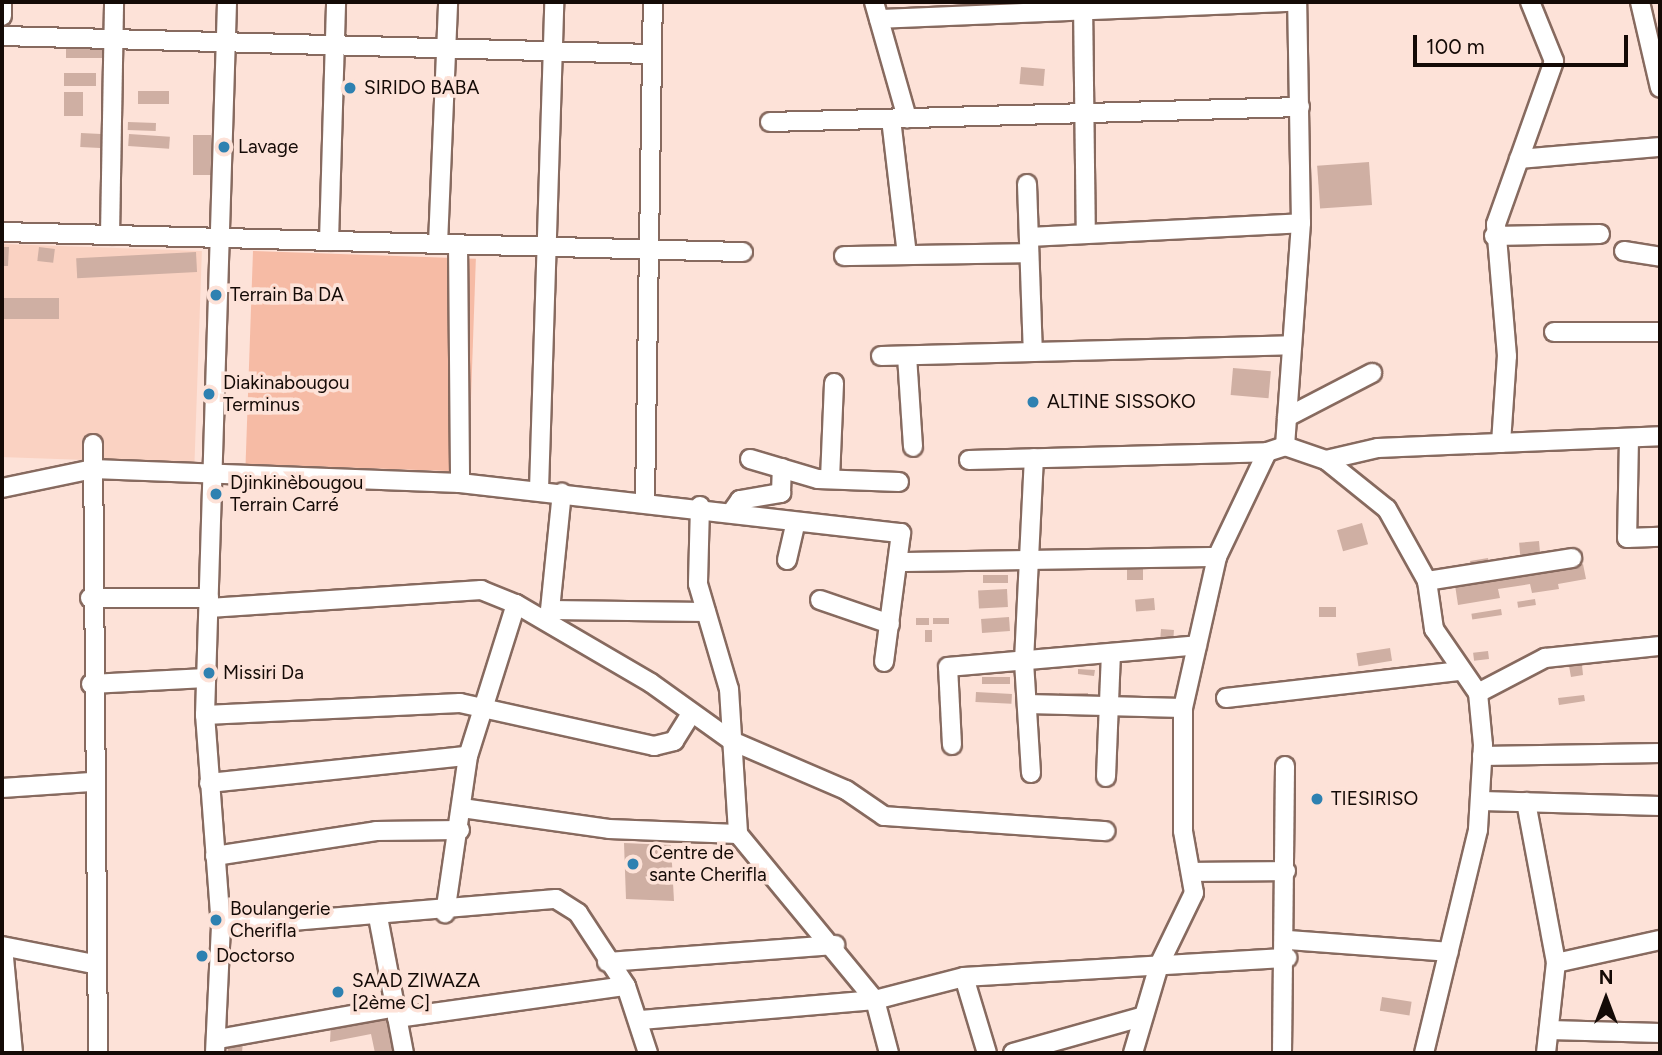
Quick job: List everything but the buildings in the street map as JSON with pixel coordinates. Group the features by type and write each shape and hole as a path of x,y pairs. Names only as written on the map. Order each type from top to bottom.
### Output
{"street":[{"path":"2,2 2,16"},
{"path":"110,235 114,2"},
{"path":"227,2 205,715 221,927 217,1046 396,1013 626,986"},
{"path":"329,241 336,2"},
{"path":"438,244 449,2"},
{"path":"539,490 554,2"},
{"path":"645,501 653,2"},
{"path":"907,255 899,118 877,10 1289,2"},
{"path":"1284,446 1301,223 1297,2"},
{"path":"1500,443 1507,356 1494,236 1554,61 1530,2"},
{"path":"1640,2 1660,88"},
{"path":"1084,6 1086,234"},
{"path":"2,36 652,54"},
{"path":"770,122 1300,107"},
{"path":"1519,159 1660,147"},
{"path":"1027,184 1033,352"},
{"path":"844,256 907,255 1029,245 1086,234 1301,223"},
{"path":"2,232 743,252"},
{"path":"1494,236 1600,234"},
{"path":"458,244 460,483"},
{"path":"1624,251 1660,257"},
{"path":"1554,332 1660,332"},
{"path":"881,356 1292,345"},
{"path":"906,356 913,447"},
{"path":"1287,417 1372,373"},
{"path":"830,479 834,383"},
{"path":"1326,460 1378,448 1660,436"},
{"path":"1629,438 1627,538 1660,537"},
{"path":"93,444 91,782 98,1053"},
{"path":"969,460 1267,453 1284,446 1326,460 1387,509 1427,581 1434,629 1478,694 1482,801 1424,1053"},
{"path":"1133,1053 1141,1017 1160,965 1194,893 1194,872 1183,831 1183,708 1197,645 1217,557 1267,453"},
{"path":"1031,773 1024,660 1034,458"},
{"path":"750,459 830,479 899,482"},
{"path":"731,513 740,500 781,493 782,468"},
{"path":"2,488 93,469 460,483 700,506 795,525 901,533 884,662"},
{"path":"550,616 562,493"},
{"path":"700,506 698,584 729,689 738,834 835,945 875,1000 889,1053"},
{"path":"787,560 795,525"},
{"path":"899,562 1217,557"},
{"path":"1427,581 1572,558"},
{"path":"90,598 209,603 481,590 550,616 732,741 846,790 884,816 1105,831"},
{"path":"820,600 890,624"},
{"path":"445,913 460,830 468,756 516,604"},
{"path":"550,616 706,612"},
{"path":"952,746 947,667 1197,645"},
{"path":"1478,694 1545,658 1660,646"},
{"path":"1106,777 1111,653"},
{"path":"1226,698 1460,671"},
{"path":"91,684 206,678"},
{"path":"205,715 460,703 654,746 674,741 691,714"},
{"path":"1027,704 1183,708"},
{"path":"1482,756 1660,753"},
{"path":"209,783 468,756"},
{"path":"1282,1053 1287,949 1284,766"},
{"path":"2,788 91,782"},
{"path":"1482,801 1660,806"},
{"path":"1526,802 1556,962 1546,1053"},
{"path":"462,808 609,829 738,834"},
{"path":"215,856 376,831 460,830"},
{"path":"1194,872 1286,871"},
{"path":"221,927 445,913 556,899 578,913 607,962 626,986 641,1020 648,1053"},
{"path":"378,918 404,1053"},
{"path":"1556,962 1660,940"},
{"path":"607,962 835,945"},
{"path":"13,1053 4,1000 2,946 94,964"},
{"path":"641,1020 875,1000 964,977 1160,965 1287,949 1448,952"},
{"path":"964,977 987,1053"},
{"path":"1013,1053 1141,1017"},
{"path":"1549,1030 1660,1033"}],"shaded area":[{"path":"2,244 202,251 194,464 2,457"},
{"path":"253,251 476,259 468,472 246,464"}],"place":[{"name":"SIRIDO BABA","path":"350,88"},
{"name":"Lavage","path":"224,147"},
{"name":"Terrain Ba DA","path":"216,295"},
{"name":"Diakinabougou Terminus","path":"209,394"},
{"name":"ALTINE SISSOKO","path":"1033,402"},
{"name":"Djinkinèbougou Terrain Carré","path":"216,494"},
{"name":"Missiri Da","path":"209,673"},
{"name":"TIESIRISO","path":"1317,799"},
{"name":"Centre de sante Cherifla","path":"633,864"},
{"name":"Boulangerie Cherifla","path":"216,920"},
{"name":"Doctorso","path":"202,956"},
{"name":"SAAD ZIWAZA [2ème C]","path":"338,992"}]}
